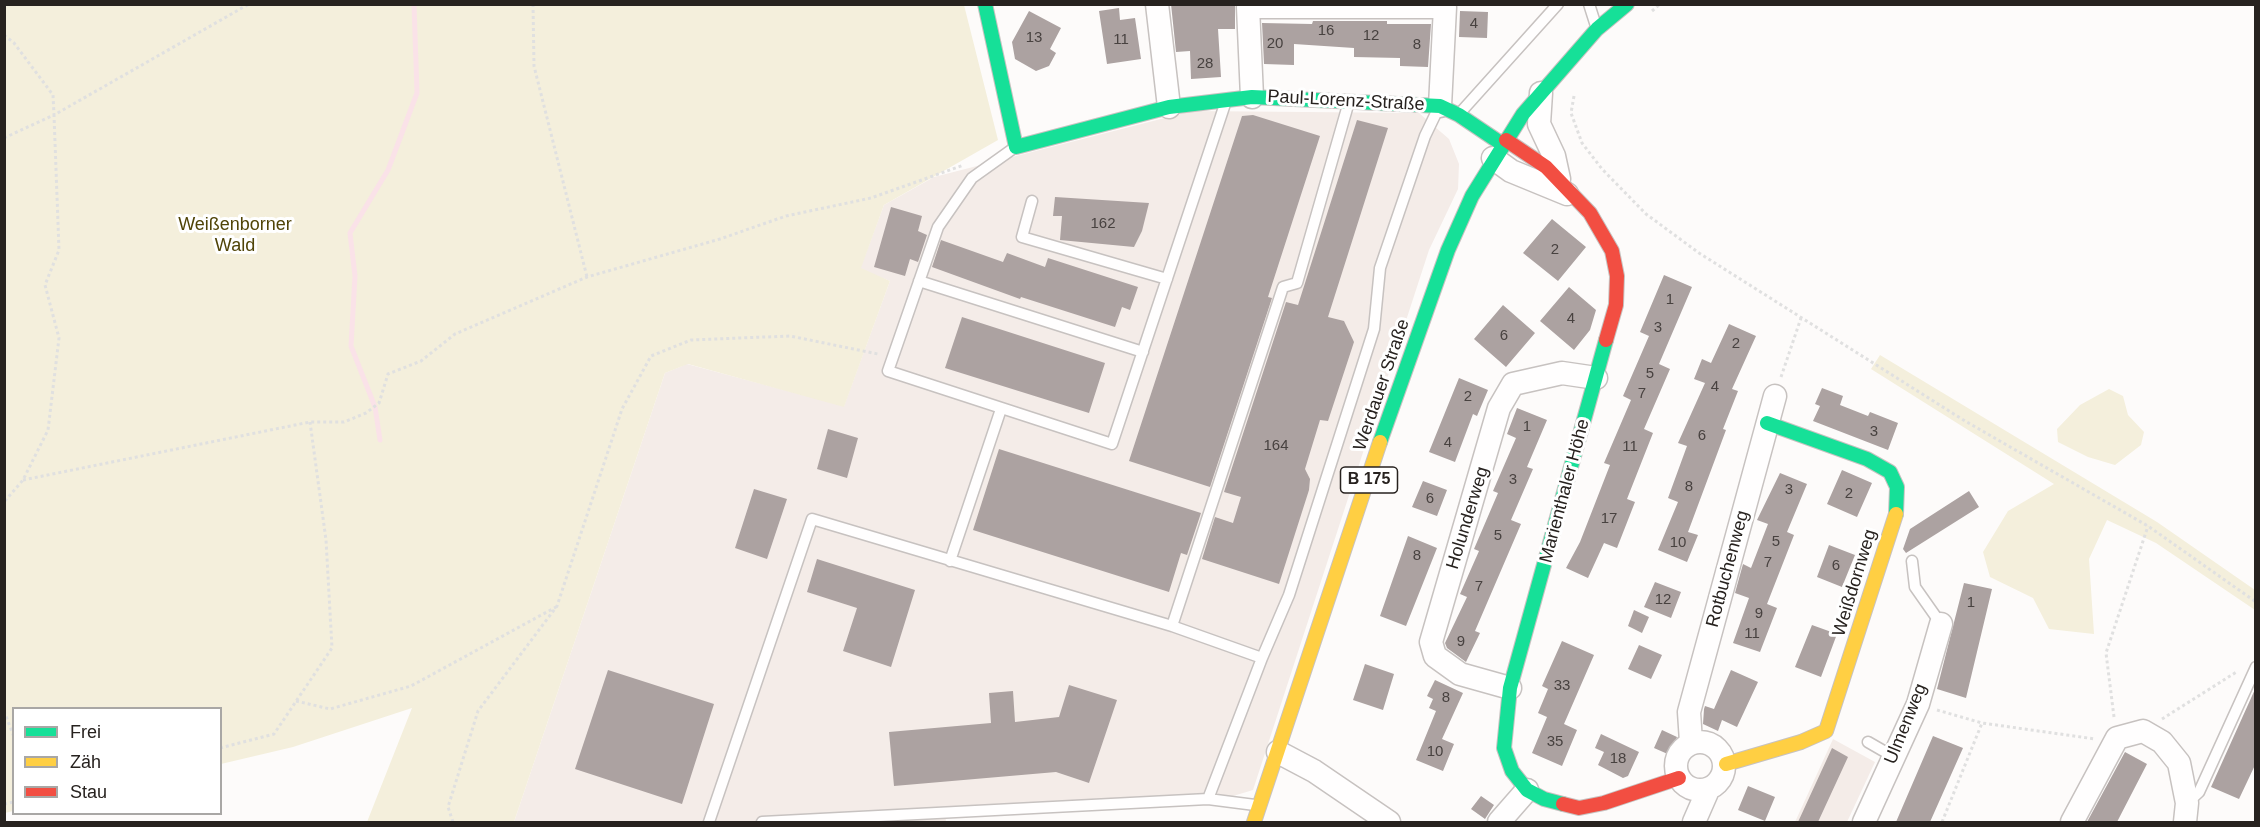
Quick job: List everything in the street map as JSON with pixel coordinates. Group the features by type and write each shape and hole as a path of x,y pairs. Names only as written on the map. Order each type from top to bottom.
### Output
{"street":[{"path":"985,4 1016,147"},
{"path":"1157,4 1169,106"},
{"name":"Werdauer Straße","path":"1254,822 1405,369 1448,250 1472,196 1500,147 1541,93 1597,29 1627,4"},
{"name":"Paul-Lorenz-Straße","path":"1016,147 1169,106 1227,98 1252,96 1349,101 1449,110 1445,7 1248,7 1252,96"},
{"name":"Marienthaler Höhe","path":"1541,93 1539,124 1554,156 1559,179"},
{"path":"1449,110 1500,147"},
{"name":"Marienthaler Höhe","path":"1500,147 1559,179 1590,213 1611,251 1617,276 1616,305 1510,688 1504,748 1512,771 1527,790"},
{"name":"Marienthaler Höhe","path":"1500,147 1511,171 1575,197"},
{"name":"Holunderweg","path":"1510,688 1460,674 1435,656 1431,642 1499,408 1513,384 1562,373 1596,378"},
{"name":"Rotbuchenweg","path":"1691,742 1689,712 1775,396"},
{"name":"Weißdornweg","path":"1726,764 1801,742 1826,731 1897,510 1898,487 1890,472 1867,459 1767,423"},
{"name":"Ulmenweg","path":"1864,822 1918,704 1941,624"},
{"path":"2072,822 2117,738 2143,731 2162,741 2179,763 2186,813"},
{"path":"1694,822 1708,790 1718,783 1726,764 1722,754 1707,743 1691,742 1677,758 1675,769 1679,778 1686,785 1697,790 1708,790"},
{"path":"1278,752 1314,771 1389,822"},
{"path":"1499,822 1527,790 1544,800 1579,808 1604,803 1679,778"}],"lane":[{"path":"1208,799 1262,658 1289,595 1374,328 1380,268 1425,136 1558,4"},
{"path":"1589,4 1597,29"},
{"path":"1016,147 972,178 938,227 888,371 1112,444 1227,98"},
{"path":"1172,626 1283,287 1297,283 1349,101"},
{"path":"1032,201 1022,237 1167,279"},
{"path":"919,281 1143,352"},
{"path":"950,561 1001,409"},
{"path":"709,822 812,519 1172,626 1262,658"},
{"path":"1912,561 1916,587 1941,624"},
{"path":"2186,813 2199,792 2251,667"},
{"path":"1868,742 1894,757"},
{"path":"762,822 1208,799 1260,805"}],"path":[{"path":"4,138 54,115 249,4"},
{"path":"533,4 534,66 587,277"},
{"path":"4,35 53,95 59,250 45,285 59,338 56,379 48,430 23,480 4,502"},
{"path":"1579,87 1571,104 1575,125 1582,143 1602,169 1646,214 1699,253 1965,421 2148,526 2256,602"},
{"path":"23,480 310,422 344,422 366,414 379,403 388,374 421,361 455,334 587,277 708,243 786,216 871,198 971,163"},
{"path":"1775,396 1800,318"},
{"path":"453,822 448,807 478,711 557,606 622,409 651,356 691,340 789,336 893,357"},
{"path":"222,747 274,734 332,648 326,540 310,422"},
{"path":"1918,704 1982,723 2094,739 2117,738 2106,653 2148,526"},
{"path":"296,701 330,709 411,686 557,606"},
{"path":"2143,731 2251,667"},
{"path":"4,711 12,732"},
{"path":"1942,822 1982,723"}],"shaded area":[{"path":"1192,111 1419,113 1449,139 1459,164 1458,189 1429,250 1253,790 1233,796 1170,796 945,808 946,822 514,822 665,373 687,364 844,406 890,281 860,269 884,205 934,177"},
{"path":"1833,739 1875,762 1847,822 1795,822"}],"green space":[{"name":"Weißenborner Wald","path":"4,5 964,5 998,140 884,205 861,268 890,281 844,407 688,364 665,373 514,822 367,822 412,708 293,747 222,764 222,707 12,707 12,811 5,813"},
{"path":"1880,355 2157,522 2255,590 2255,610 2156,543 2107,520 2089,559 2094,634 2049,629 2033,598 1990,577 1983,552 2008,511 2054,484 1871,369"},
{"path":"2109,389 2123,396 2128,415 2144,432 2141,445 2115,465 2088,457 2058,442 2057,429 2080,405"}],"building":[{"path":"1171,4 1235,4 1235,29 1218,29 1221,77 1191,79 1190,51 1176,52"},
{"path":"1119,8 1120,20 1135,18 1141,59 1107,64 1099,11"},
{"path":"1029,11 1061,28 1050,49 1056,53 1049,66 1036,71 1015,59 1012,42"},
{"path":"1460,11 1488,12 1487,38 1459,37"},
{"path":"1313,21 1387,21 1387,24 1431,24 1428,67 1400,66 1400,58 1354,57 1354,48 1294,44 1294,65 1264,64 1262,23 1312,24"},
{"path":"1253,115 1320,136 1268,297 1272,298 1210,487 1129,461 1242,116"},
{"path":"1357,120 1388,128 1328,317 1344,321 1354,342 1328,421 1320,420 1305,469 1310,479 1309,490 1279,584 1202,559 1215,517 1233,523 1241,497 1224,492 1286,302 1298,305"},
{"path":"1055,197 1149,203 1142,231 1134,247 1060,240 1062,216 1053,216"},
{"path":"891,207 922,216 918,231 927,235 918,262 910,259 905,276 874,267"},
{"path":"1552,219 1586,247 1558,281 1523,253"},
{"path":"941,240 1003,262 1007,253 1045,267 1048,258 1138,287 1130,310 1122,307 1115,327 1021,297 1020,299 932,267"},
{"path":"1664,275 1692,287 1659,364 1670,369 1644,429 1653,433 1627,499 1635,502 1617,548 1604,543 1588,578 1566,568 1580,542 1610,465 1604,463 1631,400 1623,396 1649,336 1640,332"},
{"path":"1569,287 1596,310 1590,330 1574,350 1540,321"},
{"path":"1503,305 1535,333 1506,367 1474,339"},
{"path":"962,317 1105,363 1089,413 945,368"},
{"path":"1729,324 1756,336 1732,389 1738,391 1723,429 1726,430 1688,532 1698,535 1687,562 1658,550 1678,502 1668,498 1687,446 1678,443 1705,383 1694,379 1702,359 1711,363"},
{"path":"1459,378 1488,390 1477,416 1473,414 1455,462 1429,452"},
{"path":"1822,388 1843,396 1840,405 1868,416 1870,412 1898,423 1888,450 1813,421 1820,406 1815,404"},
{"path":"1517,408 1547,420 1527,467 1533,469 1511,520 1521,524 1475,631 1480,633 1466,662 1447,648 1445,643 1467,597 1460,594 1479,551 1474,549 1498,493 1493,491 1516,438 1507,434"},
{"path":"828,429 858,438 847,478 817,469"},
{"path":"999,449 1201,513 1187,555 1181,553 1169,592 973,530"},
{"path":"1842,470 1872,483 1857,517 1827,504"},
{"path":"1780,473 1807,484 1787,532 1794,535 1767,604 1777,608 1760,652 1733,643 1749,598 1735,593 1743,564 1751,568 1768,524 1757,520"},
{"path":"1423,481 1447,490 1437,516 1412,507"},
{"path":"754,489 787,499 767,559 735,548"},
{"path":"1969,491 1979,507 1906,553 1903,549 1910,529"},
{"path":"1408,536 1437,548 1406,626 1380,616"},
{"path":"1829,545 1855,555 1842,587 1817,577"},
{"path":"817,559 915,590 891,667 843,651 857,608 807,592"},
{"path":"1655,582 1681,592 1671,618 1644,607"},
{"path":"1964,583 1992,589 1966,698 1937,689"},
{"path":"1634,610 1649,617 1642,633 1628,626"},
{"path":"1812,625 1837,634 1821,677 1795,667"},
{"path":"1562,641 1594,655 1564,724 1577,730 1562,766 1532,753 1547,717 1538,713 1548,689 1542,686"},
{"path":"1639,645 1662,655 1651,679 1628,669"},
{"path":"1365,664 1394,674 1383,710 1353,700"},
{"path":"608,670 714,704 682,804 575,769"},
{"path":"1731,670 1758,682 1737,727 1722,720 1718,731 1703,724 1704,709 1705,706 1714,709"},
{"path":"1435,680 1463,693 1442,739 1454,744 1443,771 1416,760 1436,711 1429,708 1433,699 1427,696"},
{"path":"1069,685 1117,700 1089,783 1056,772 894,786 889,732 991,723 989,693 1013,691 1015,722 1059,717"},
{"path":"2256,687 2256,763 2239,799 2211,787"},
{"path":"1662,730 1677,737 1670,755 1654,748"},
{"path":"1601,734 1639,752 1628,776 1623,778 1598,765 1604,752 1595,748"},
{"path":"1933,736 1963,748 1930,822 1896,822"},
{"path":"1832,748 1848,757 1818,822 1798,822"},
{"path":"2125,752 2147,764 2117,822 2087,822"},
{"path":"1748,786 1775,797 1765,821 1738,810"},
{"path":"1481,796 1494,805 1485,819 1471,809"}],"waterway":[{"path":"380,440 375,407 351,346 355,276 350,233 388,170 417,93 414,4"}],"traffic: fast":[{"path":"985,4 1016,147 1169,107 1252,97 1440,106 1459,115 1502,144"},
{"path":"1380,442 1448,250 1472,196 1523,114 1597,29 1627,4"},
{"path":"1563,804 1544,799 1527,790 1512,771 1504,748 1510,688 1606,340"},
{"path":"1767,423 1867,459 1890,472 1897,487 1896,514"}],"traffic: slow":[{"path":"1254,822 1380,442"},
{"path":"1726,764 1801,742 1826,731 1896,514"}],"traffic: jam":[{"path":"1506,140 1546,167 1590,213 1612,251 1617,276 1616,305 1606,340"},
{"path":"1563,804 1579,808 1604,803 1679,778"}]}
